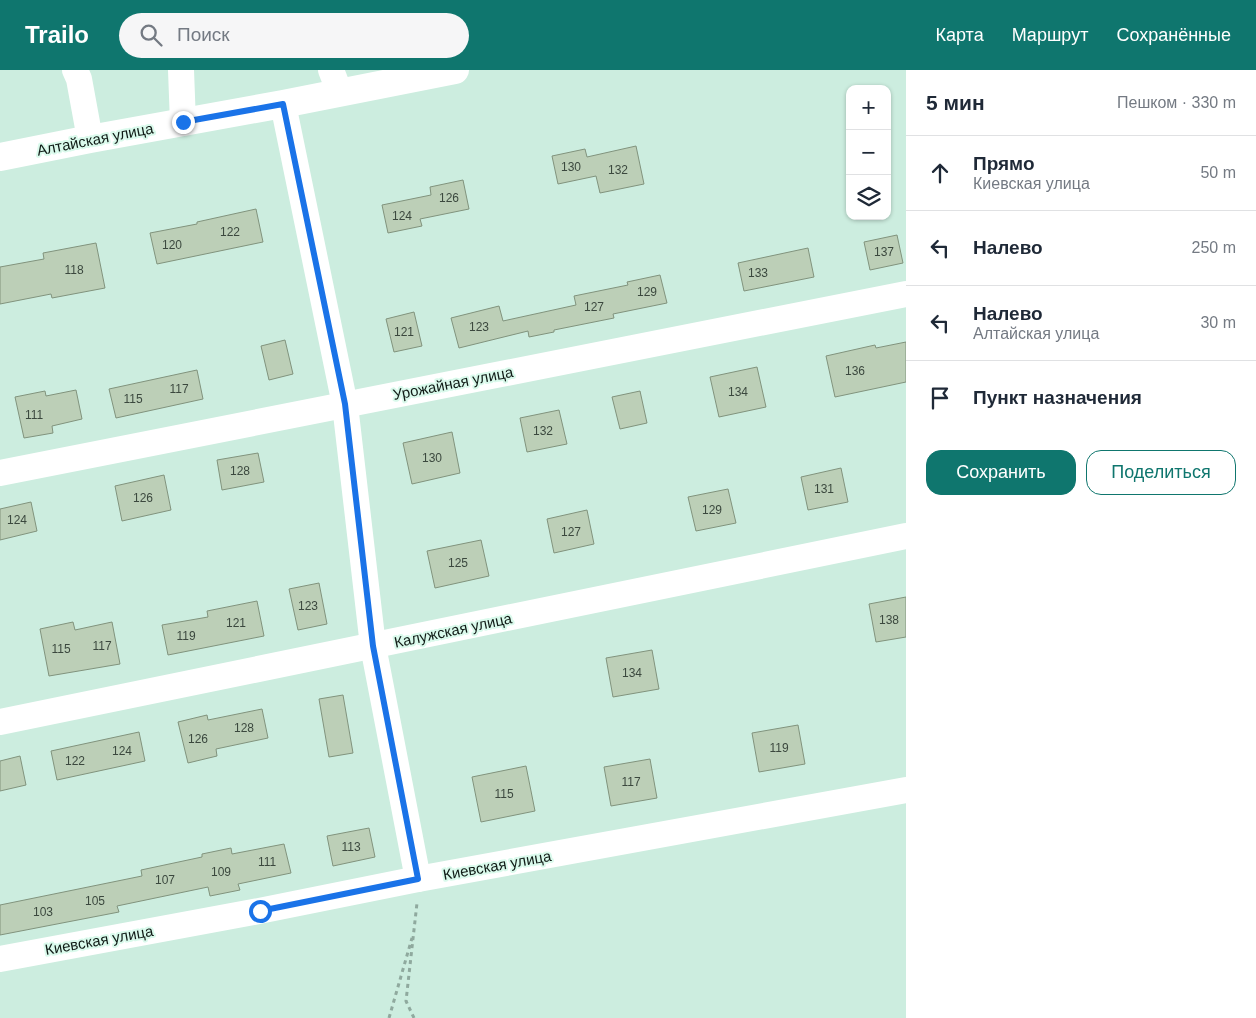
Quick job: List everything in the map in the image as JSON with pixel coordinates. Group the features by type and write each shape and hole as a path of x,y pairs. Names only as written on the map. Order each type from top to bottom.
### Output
{"main road":[{"name":"Алтайская улица","path":"0,157 283,104 336,81 455,70"}],"street":[{"path":"75,70 79,78 90,139"},
{"path":"180,70 183,122"},
{"path":"283,104 345,404 373,646 418,879"},
{"name":"Урожайная улица","path":"0,473 906,294"},
{"name":"Калужская улица","path":"0,722 906,536"},
{"name":"Киевская улица","path":"0,959 260,911 418,879 906,790"}],"path":[{"path":"414,1018 406,1001 415,928 418,879"},
{"path":"390,1018 415,928"}],"building":[{"path":"636,146 644,184 600,193 596,176 558,184 552,156 585,149 587,157"},
{"path":"463,180 469,209 420,219 422,226 388,233 382,205 431,195 430,187"},
{"path":"256,209 263,242 157,264 150,233 197,224 197,222"},
{"path":"897,235 903,263 870,270 864,242"},
{"path":"96,243 105,288 52,298 51,294 0,304 0,267 44,259 43,253"},
{"path":"808,248 814,277 744,291 738,263"},
{"path":"660,275 667,303 613,314 614,318 554,330 554,332 529,337 528,331 459,348 451,318 499,306 503,321 576,305 574,296 628,285 627,282"},
{"path":"414,312 422,346 394,352 386,319"},
{"path":"285,340 293,374 269,380 261,346"},
{"path":"906,342 906,382 835,397 826,356 875,345 876,348"},
{"path":"757,367 766,407 719,417 710,377"},
{"path":"197,370 203,399 116,418 109,389"},
{"path":"76,390 82,419 52,426 53,433 24,438 15,397 45,391 46,396"},
{"path":"640,391 647,423 620,429 612,397"},
{"path":"559,410 567,444 527,452 520,418"},
{"path":"452,432 460,473 412,484 403,443"},
{"path":"258,453 264,482 222,490 217,460"},
{"path":"841,468 848,502 808,510 801,477"},
{"path":"164,475 171,510 122,521 115,486"},
{"path":"728,489 736,523 696,531 688,497"},
{"path":"31,502 37,531 0,540 0,509"},
{"path":"587,510 594,544 554,553 547,519"},
{"path":"481,540 489,576 435,588 427,551"},
{"path":"319,583 327,624 298,630 289,589"},
{"path":"906,597 906,637 876,642 869,604"},
{"path":"257,601 264,636 168,655 162,625 208,617 207,611"},
{"path":"73,622 75,630 112,622 120,664 49,676 40,629"},
{"path":"652,650 659,689 613,697 606,658"},
{"path":"343,695 353,753 329,757 319,699"},
{"path":"262,709 268,738 216,749 217,756 188,763 178,722 207,715 208,720"},
{"path":"798,725 805,764 759,772 752,733"},
{"path":"139,732 145,761 57,780 51,751"},
{"path":"20,756 26,785 0,791 0,761"},
{"path":"650,759 657,798 611,806 604,767"},
{"path":"526,766 535,811 481,822 472,777"},
{"path":"369,828 375,857 333,866 327,836"},
{"path":"284,844 291,873 238,884 240,890 210,896 208,887 117,906 119,912 0,935 0,905 142,876 141,870 202,857 202,854 231,848 232,854"}],"route":[{"path":"183,122 283,104 345,404 373,646 418,879 260,911"}]}
